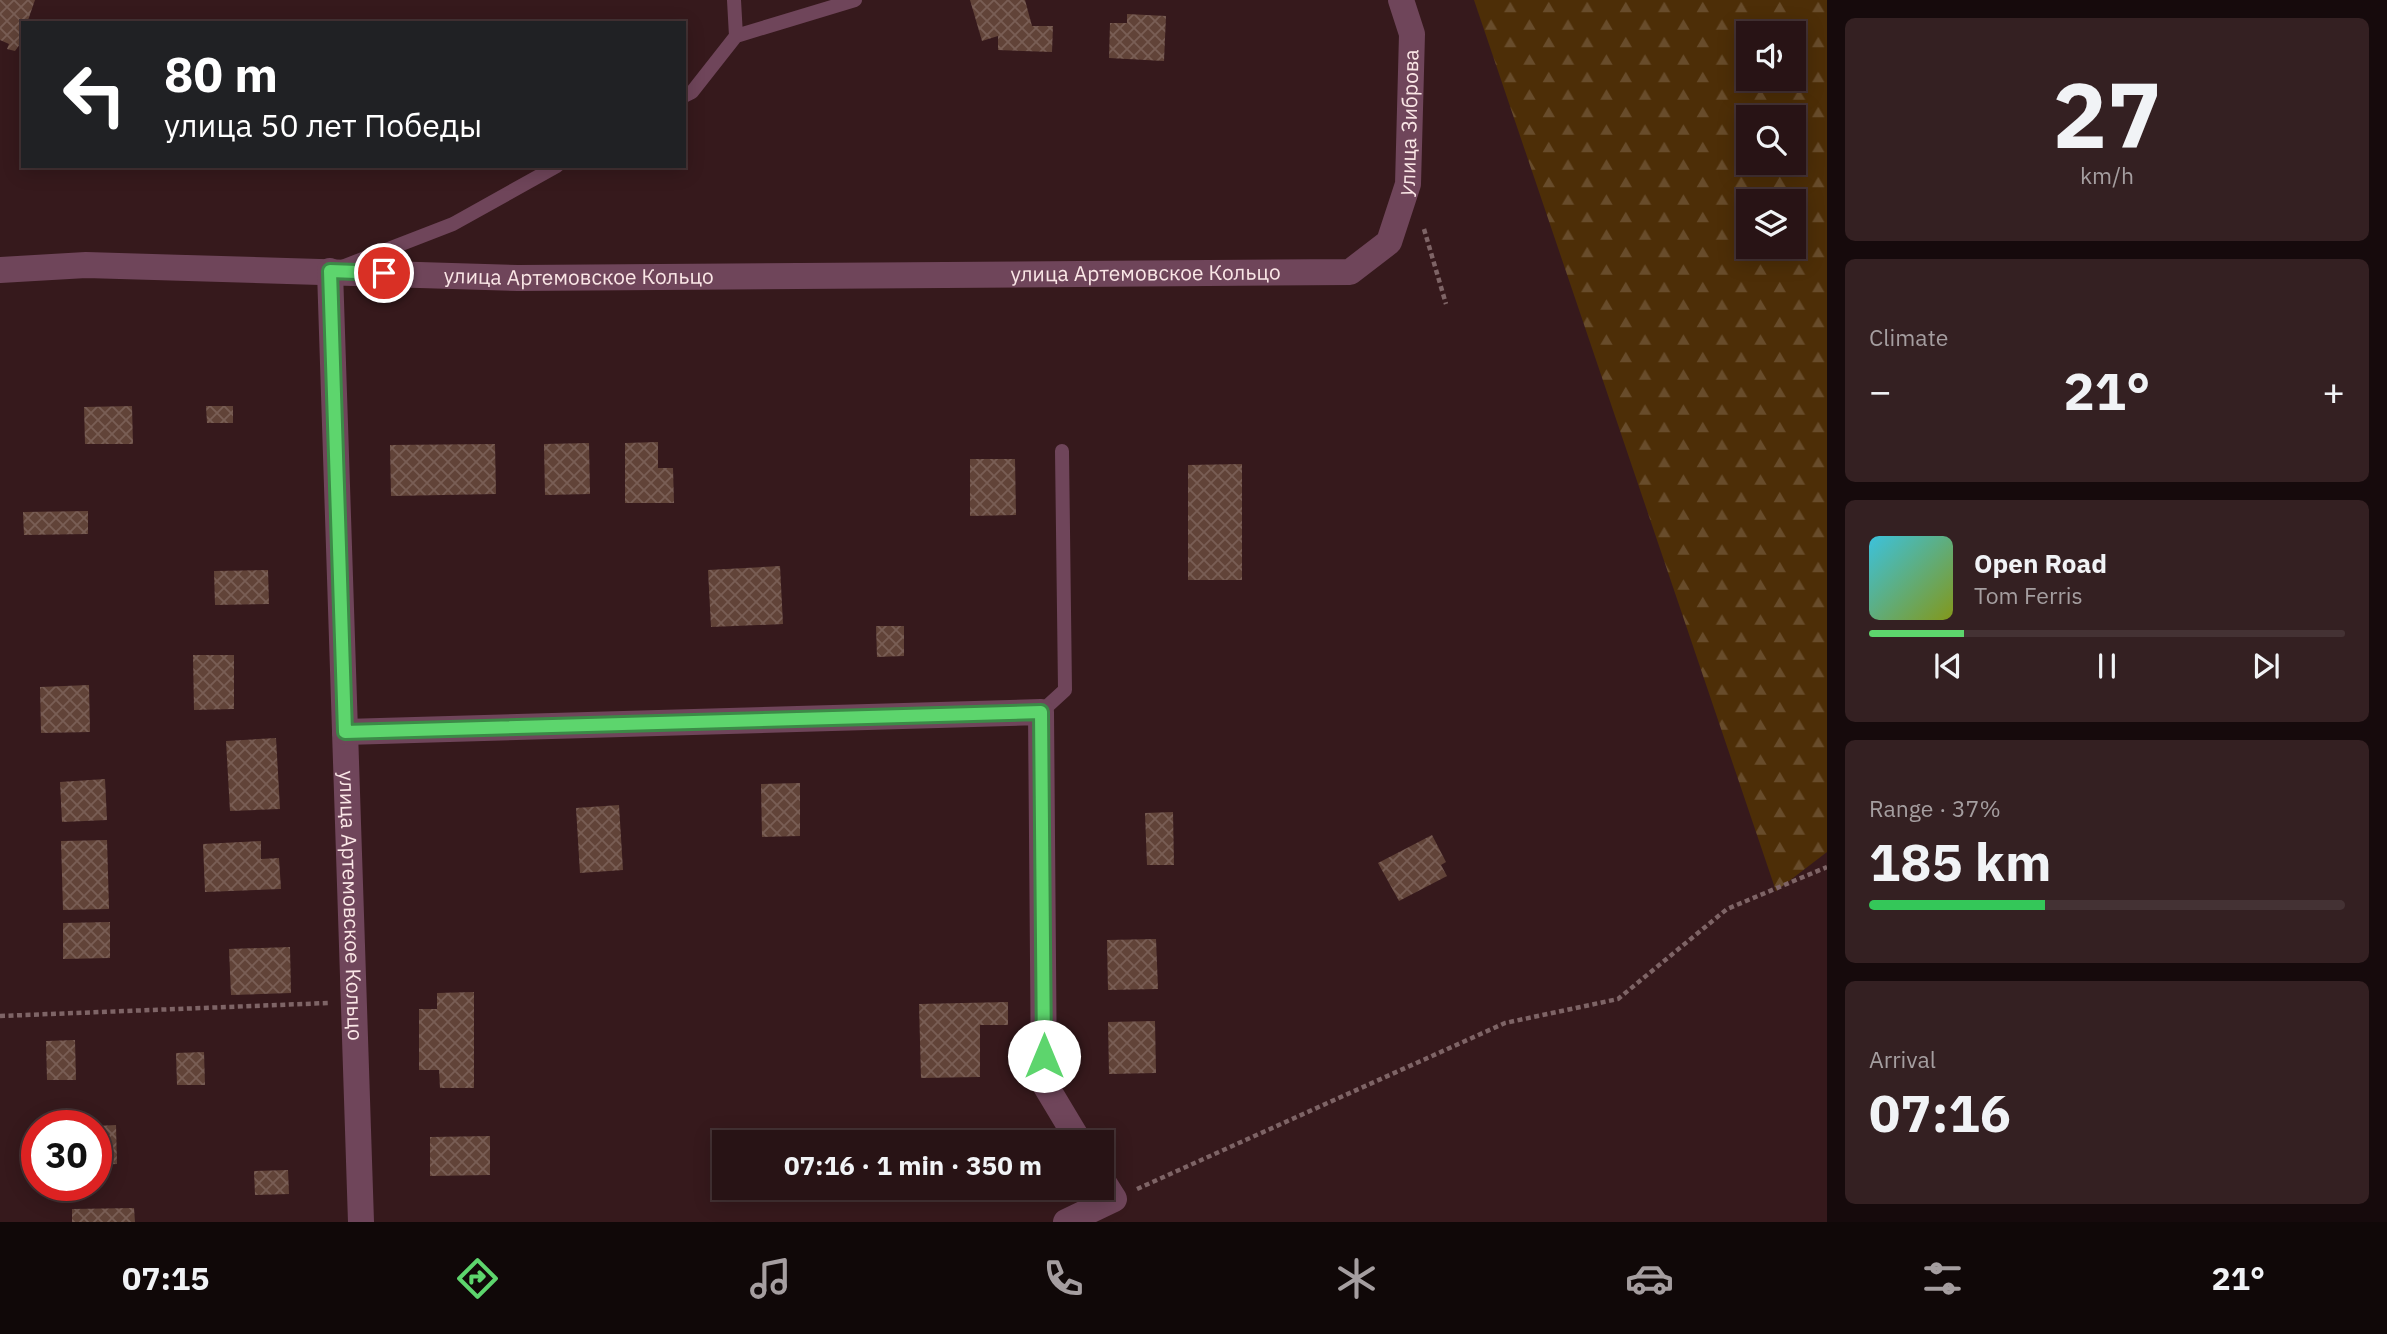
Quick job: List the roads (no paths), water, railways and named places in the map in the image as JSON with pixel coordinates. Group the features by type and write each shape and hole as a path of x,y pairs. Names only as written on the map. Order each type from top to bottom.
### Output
{"street":[{"name":"улица Зиброва","path":"1389,242 1408,184 1412,34 1401,0"},
{"name":"улица Артемовское Кольцо","path":"361,1222 330,271 518,278 1350,272 1389,242"},
{"path":"0,270 86,265 330,271"},
{"path":"345,732 1041,712 1044,1083 1072,1130"},
{"path":"1066,1222 1094,1200"}],"lane":[{"path":"734,0 736,37"},
{"path":"686,95 692,92 736,37 855,0"},
{"path":"330,271 453,224 553,168"},
{"path":"1041,712 1065,690 1062,451"}]}
